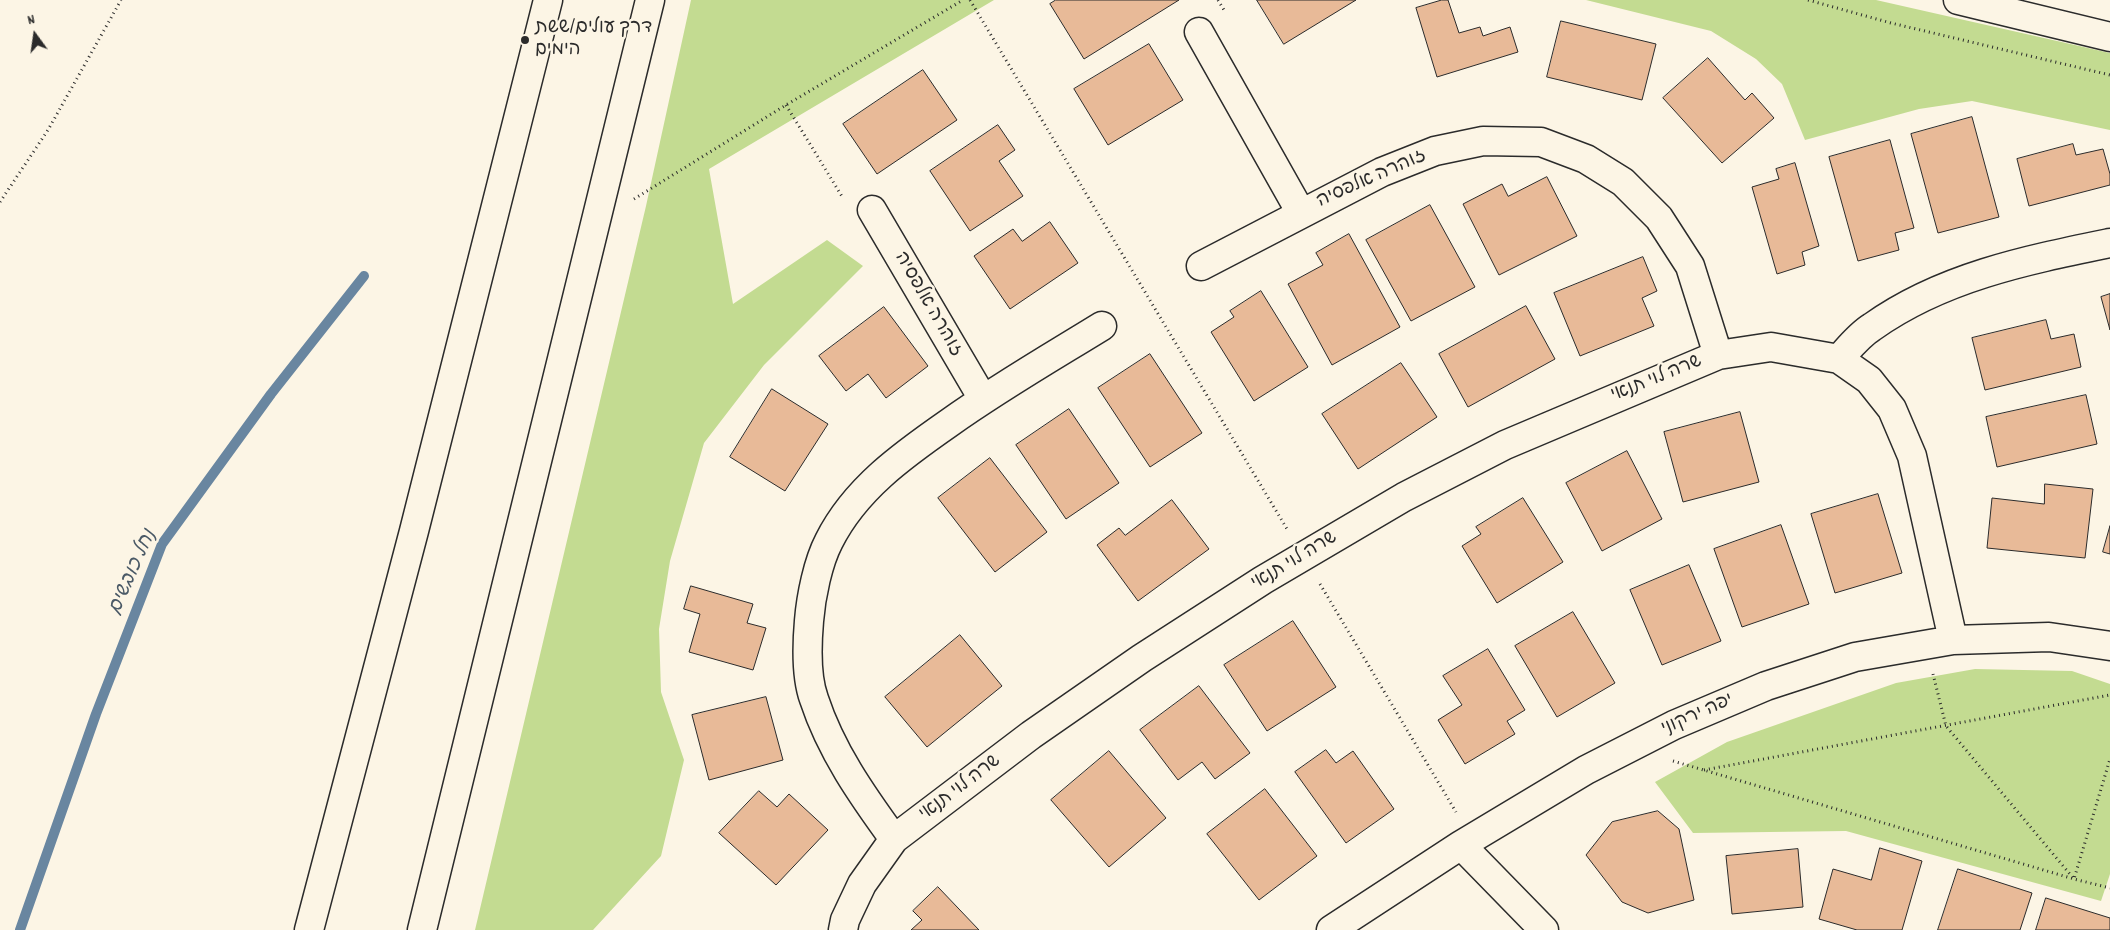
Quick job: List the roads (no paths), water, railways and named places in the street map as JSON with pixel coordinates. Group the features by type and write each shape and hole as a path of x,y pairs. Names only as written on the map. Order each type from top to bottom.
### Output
{"street":[{"path":"309,930 416,522 548,0"},
{"path":"422,930 650,0"},
{"path":"1958,0 2110,37"},
{"name":"זוהרה אלפסיה","path":"1199,32 1301,213"},
{"name":"זוהרה אלפסיה","path":"1201,266 1382,172 1435,152 1483,141 1541,142 1586,159 1623,182 1659,218 1690,266 1718,355"},
{"name":"זוהרה אלפסיה","path":"872,210 983,399"},
{"path":"1838,358 1870,328 1904,306 1946,286 2020,261 2110,242"},
{"path":"894,839 851,778 832,744 813,697 806,646 811,596 829,541 857,498 898,459 983,399 1102,326"},
{"name":"שרה לוי תנאי","path":"843,930 845,920 862,884 894,839 1031,736 1142,658 1263,580 1404,497 1505,445 1718,355 1771,347 1838,358 1869,380 1892,409 1912,456 1953,640"},
{"name":"יפה ירקוני","path":"1331,930 1466,841 1586,770 1674,725 1766,686 1855,657 1953,640 2049,637 2110,646"},
{"path":"1466,841 1544,930"}],"waterway":[{"name":"נחל כובשים","path":"20,930 96,714 162,544 271,394 364,276"}],"place":[{"name":"דרך עולים/ששת הימים","path":"525,40"}]}
